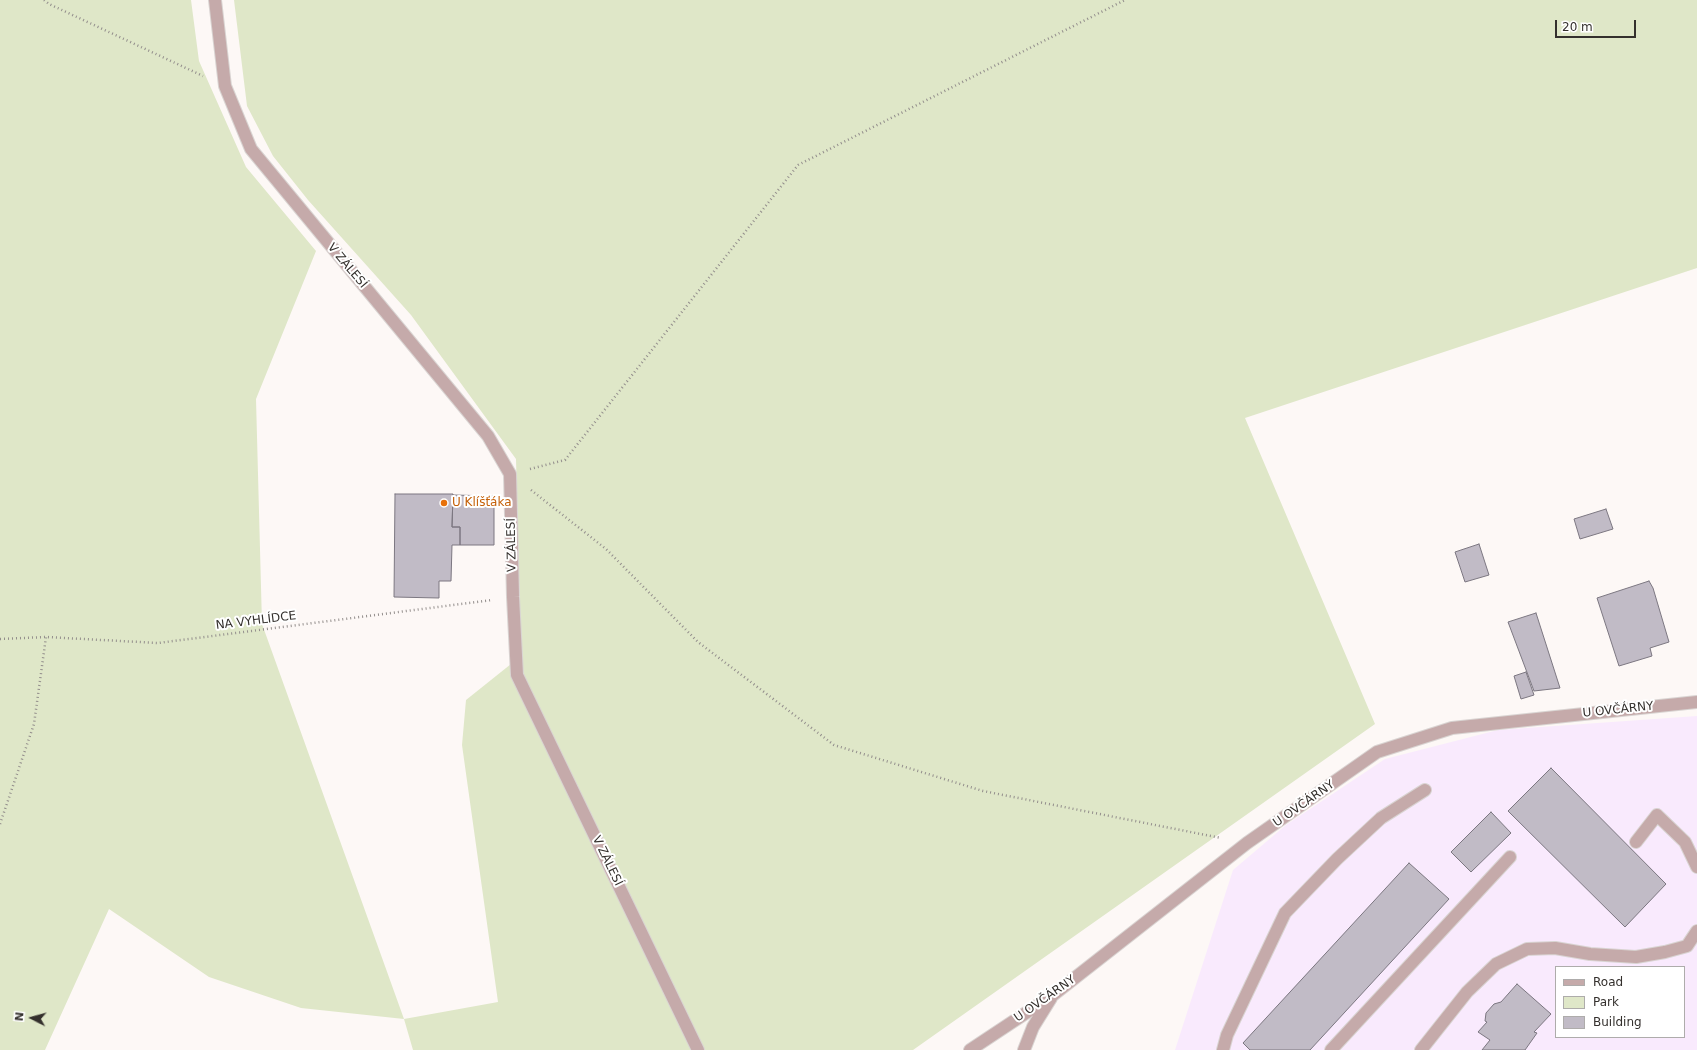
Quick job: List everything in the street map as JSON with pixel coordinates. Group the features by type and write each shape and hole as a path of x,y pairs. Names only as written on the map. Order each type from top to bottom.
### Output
{"street":[{"name":"V ZÁLESÍ","path":"215,0 225,86 251,149 488,436 510,474 513,598 517,675 698,1050"},
{"name":"U OVČÁRNY","path":"974,1050 1053,995 1247,844 1378,752 1452,728 1697,702"},
{"path":"1223,1050 1227,1035 1285,913 1337,859 1380,818 1425,790"},
{"path":"1636,842 1657,815 1685,842 1697,867"},
{"path":"1331,1050 1510,857"},
{"path":"1421,1050 1466,992 1496,964 1527,948 1555,948 1590,954 1636,957 1665,952 1687,946 1697,931"},
{"path":"1024,1050 1033,1027 1053,995"}],"path":[{"path":"44,0 49,4 225,86"},
{"path":"510,474 565,460 798,166 1125,0"},
{"path":"510,474 606,549 698,642 834,745 983,791 1247,844"},
{"name":"NA VYHLÍDCE","path":"0,638 46,637 158,643 513,598"},
{"path":"0,824 34,724 46,637"}],"shaded area":[{"path":"1697,716 1697,1050 1175,1050 1233,870 1286,825 1385,759 1498,730"}],"green space":[{"path":"0,0 191,0 199,61 246,167 316,251 256,399 262,624 404,1019 301,1008 209,977 109,909 45,1050 0,1050"},
{"path":"234,0 1697,0 1697,268 1245,418 1375,724 913,1050 413,1050 404,1019 498,1002 462,745 466,700 521,656 516,459 411,315 308,200 273,156 247,106"}],"building":[{"path":"395,494 453,494 452,527 460,527 460,545 452,545 451,581 439,581 439,598 394,597"},
{"path":"453,495 494,496 494,545 460,545 460,527 452,527"},
{"path":"1606,509 1613,529 1580,539 1574,519"},
{"path":"1479,544 1489,575 1465,582 1455,552"},
{"path":"1649,581 1653,588 1669,642 1650,648 1652,656 1619,666 1597,598"},
{"path":"1536,613 1560,688 1534,691 1508,622"},
{"path":"1526,672 1534,695 1521,699 1514,676"},
{"path":"1551,768 1666,884 1625,927 1508,811"},
{"path":"1491,812 1511,833 1471,872 1451,852"},
{"path":"1409,863 1449,899 1310,1050 1250,1050 1243,1043"},
{"path":"1517,984 1551,1014 1534,1032 1537,1033 1525,1050 1482,1050 1490,1040 1478,1032 1487,1022 1485,1021 1486,1013 1494,1004 1501,1002"}],"place":[{"name":"U Klíšťáka","path":"444,503"}]}
